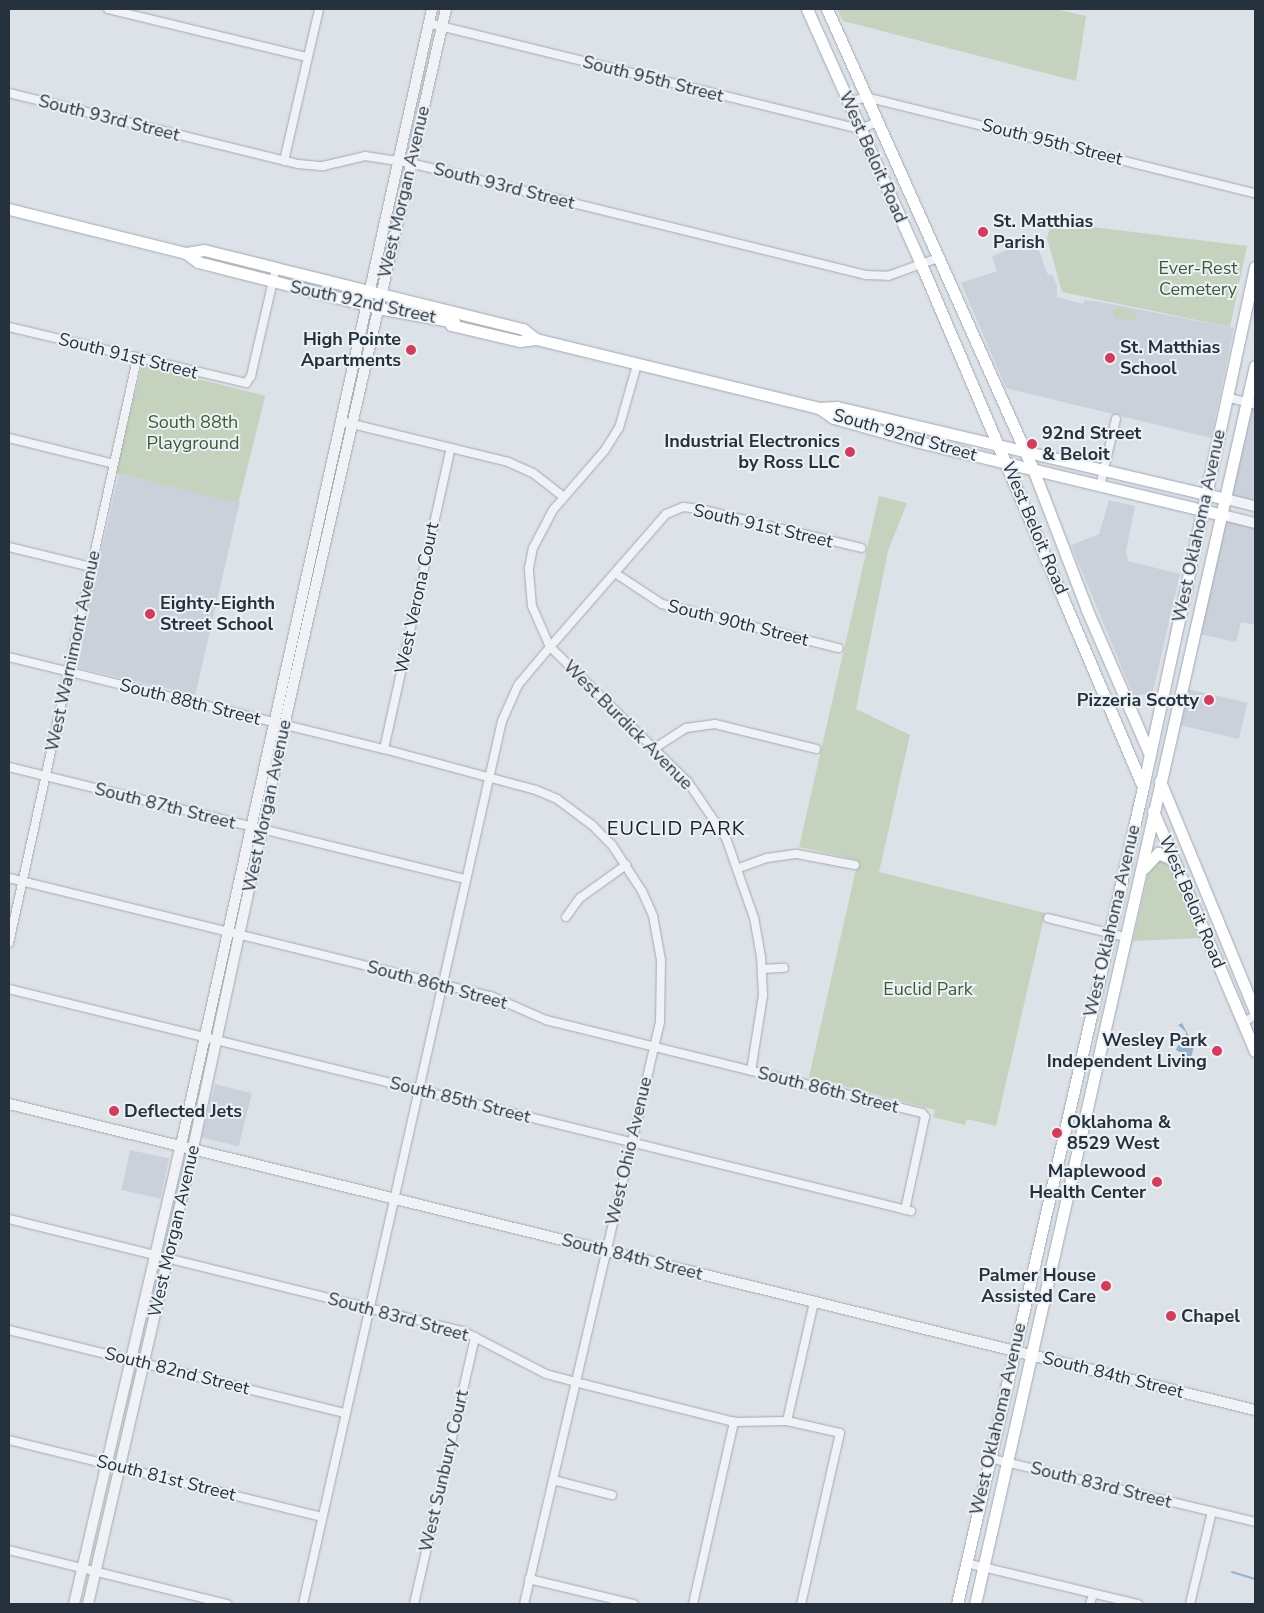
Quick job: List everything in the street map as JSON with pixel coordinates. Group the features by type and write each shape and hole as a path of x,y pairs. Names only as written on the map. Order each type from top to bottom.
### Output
{"main road":[{"name":"West Beloit Road","path":"807,9 921,264 999,445 1255,1051"},
{"name":"West Beloit Road","path":"827,9 1024,450 1087,610 1150,755 1255,1012"},
{"name":"South 92nd Street","path":"9,209 186,253 198,262 272,282 378,308 454,322 451,326 519,341 536,339 819,408 837,407 1226,499"},
{"name":"South 92nd Street","path":"186,253 204,250 523,329 536,339"},
{"name":"West Oklahoma Avenue","path":"957,1604 1013,1350 1143,788 1226,397 1252,293 1255,266"},
{"name":"West Oklahoma Avenue","path":"975,1604 1160,781 1226,499 1251,402 1255,366"},
{"name":"South 92nd Street","path":"819,408 834,418 1007,464 1202,511 1223,514"},
{"path":"968,437 983,427 986,415"},
{"path":"1134,718 1140,722 1152,720 1161,702"},
{"path":"1139,876 1154,855 1164,853 1174,860"}],"street":[{"path":"108,9 307,57"},
{"path":"284,161 318,9"},
{"name":"West Morgan Avenue","path":"88,1604 193,1148 284,726 378,308 375,293 380,242 432,9"},
{"name":"West Morgan Avenue","path":"74,1604 181,1145 366,305 375,293 391,245 446,9"},
{"name":"South 95th Street","path":"428,23 861,130"},
{"name":"South 93rd Street","path":"9,93 284,161 314,166 366,156 410,163 880,278 938,258"},
{"path":"849,102 866,97"},
{"name":"South 95th Street","path":"866,97 1255,193"},
{"path":"861,130 877,122"},
{"path":"380,242 391,245"},
{"path":"272,282 276,268"},
{"name":"South 91st Street","path":"9,327 137,359 246,383 251,376 272,282"},
{"path":"356,349 368,352"},
{"name":"West Warnimont Avenue","path":"9,943 137,359"},
{"path":"303,1604 420,1090 489,775 506,709 518,686 550,647 532,606 529,568 543,524 564,496 605,450 619,428 637,365"},
{"path":"1226,397 1251,402"},
{"path":"1100,486 1116,419"},
{"path":"340,421 508,462 533,473 564,496"},
{"path":"9,438 114,464"},
{"name":"West Verona Court","path":"384,748 451,448"},
{"name":"South 92nd Street","path":"1226,499 1255,506"},
{"name":"South 91st Street","path":"666,514 683,507 700,509 861,548"},
{"name":"West Burdick Avenue","path":"666,514 550,647 655,748 709,810 739,868 754,918 762,969 760,1019 751,1071"},
{"name":"South 92nd Street","path":"1223,514 1255,523"},
{"path":"9,547 91,567"},
{"name":"South 90th Street","path":"615,573 662,604 839,648"},
{"path":"306,575 318,578"},
{"name":"South 88th Street","path":"9,657 489,775"},
{"path":"655,748 686,728 715,724 816,749"},
{"name":"South 87th Street","path":"9,767 466,879"},
{"name":"West Ohio Avenue","path":"489,775 556,799 592,825 626,865 653,916 661,960 663,1001 654,1048 574,1382 524,1604"},
{"path":"739,868 767,858 797,854 855,865"},
{"path":"566,917 580,898 626,865"},
{"name":"South 86th Street","path":"9,878 491,996 546,1020 922,1113 925,1117 908,1210"},
{"path":"1048,918 1125,937"},
{"path":"762,969 784,968"},
{"name":"South 85th Street","path":"9,988 630,1143 908,1210"},
{"path":"1243,1022 1255,1016"},
{"name":"South 84th Street","path":"9,1104 1255,1410"},
{"name":"South 83rd Street","path":"9,1219 370,1308 475,1337 546,1374 574,1382 734,1422 787,1421 840,1433 801,1604"},
{"path":"787,1421 814,1302"},
{"name":"South 82nd Street","path":"9,1330 346,1413"},
{"name":"West Sunbury Court","path":"414,1604 475,1337"},
{"path":"693,1604 734,1422"},
{"name":"South 81st Street","path":"9,1440 322,1517"},
{"name":"South 83rd Street","path":"990,1458 1255,1522"},
{"path":"553,1480 612,1495"},
{"path":"1190,1604 1212,1512"},
{"path":"9,1550 227,1604"},
{"path":"966,1563 1138,1604"},
{"path":"529,1578 634,1604"},
{"path":"1090,1604 1092,1594"}],"shaded area":[{"name":"St. Matthias School","path":"1022,243 1039,251 1048,275 1052,274 1057,286 1057,297 1083,304 1084,300 1101,302 1234,328 1211,438 1006,388 961,283 997,271 992,257"},
{"path":"1247,401 1255,404 1255,506 1226,499"},
{"name":"Eighty-Eighth Street School","path":"119,474 240,502 195,695 74,667"},
{"path":"1109,500 1135,506 1126,551 1128,561 1180,574 1152,696 1143,694 1134,697 1071,545 1099,534"},
{"path":"1223,515 1255,523 1255,625 1241,622 1236,642 1195,633"},
{"path":"1183,688 1247,703 1239,739 1175,724"},
{"path":"215,1084 252,1093 239,1147 202,1137"},
{"path":"130,1150 169,1158 161,1198 121,1190"}],"green space":[{"path":"837,9 1055,9 1086,16 1076,81 843,21"},
{"name":"Ever-Rest Cemetery","path":"1052,222 1247,246 1230,327 1062,292 1047,238"},
{"path":"1115,308 1133,310 1137,321 1114,318"},
{"name":"South 88th Playground","path":"142,365 265,396 238,503 115,473"},
{"name":"Euclid Park","path":"879,496 907,503 888,551 856,709 910,735 879,872 1045,913 996,1126 967,1119 965,1125 933,1117 935,1110 809,1077 858,860 799,847"},
{"path":"1157,858 1169,863 1200,938 1133,941 1150,865"}],"water":[{"path":"1182,1023 1194,1046 1191,1058 1176,1050 1178,1045 1186,1045 1186,1032 1178,1025"}],"waterway":[{"path":"1232,1572 1255,1579"}],"place":[{"name":"St. Matthias Parish","path":"983,232"},
{"name":"High Pointe Apartments","path":"411,350"},
{"name":"St. Matthias School","path":"1110,358"},
{"name":"92nd Street & Beloit","path":"1032,444"},
{"name":"Industrial Electronics by Ross LLC","path":"850,452"},
{"name":"Eighty-Eighth Street School","path":"150,614"},
{"name":"Pizzeria Scotty","path":"1209,700"},
{"name":"Wesley Park Independent Living","path":"1217,1051"},
{"name":"Deflected Jets","path":"114,1111"},
{"name":"Oklahoma & 8529 West","path":"1057,1133"},
{"name":"Maplewood Health Center","path":"1157,1182"},
{"name":"Palmer House Assisted Care","path":"1106,1286"},
{"name":"Chapel","path":"1171,1316"}],"district":[{"name":"EUCLID PARK","path":"676,828"}]}
